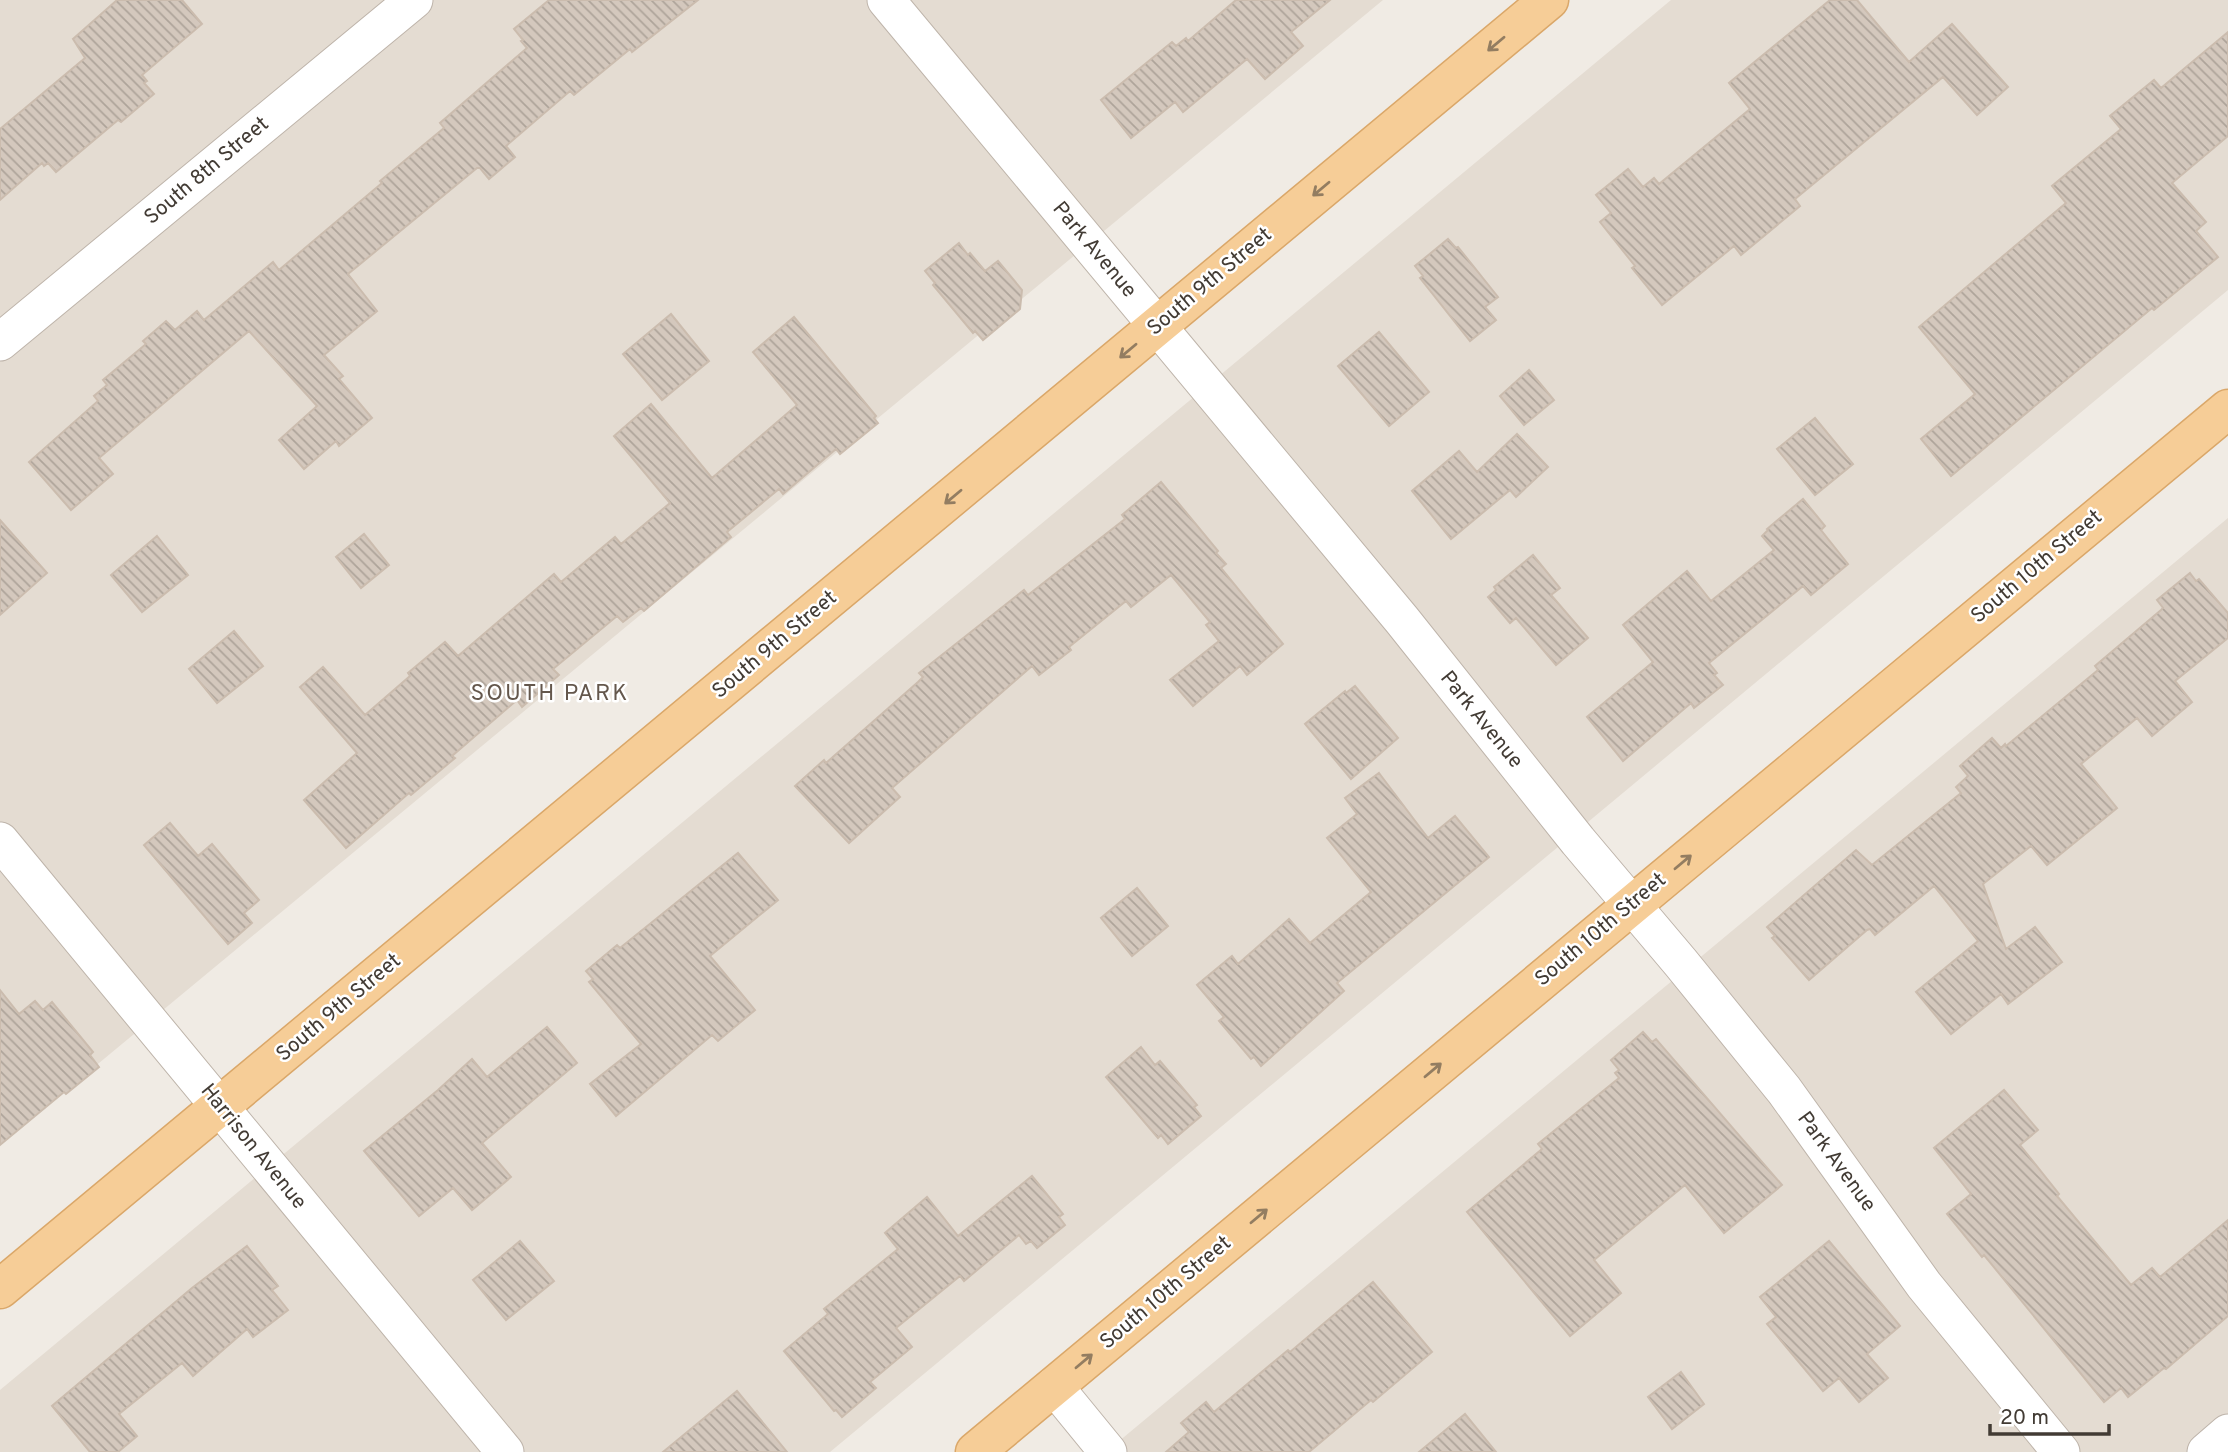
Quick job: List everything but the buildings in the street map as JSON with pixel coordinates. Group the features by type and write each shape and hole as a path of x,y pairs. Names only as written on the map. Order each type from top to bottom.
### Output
{"main road":[{"name":"South 9th Street","path":"0,1289 1549,0"},
{"name":"South 10th Street","path":"975,1452 2228,408"}],"street":[{"name":"South 8th Street","path":"0,342 414,0"},
{"name":"Park Avenue","path":"886,0 1402,620 1784,1090 1924,1284 2061,1452"},
{"name":"Harrison Avenue","path":"0,841 505,1452"},
{"path":"1054,1386 1108,1452"},
{"path":"2206,1452 2228,1433"}],"shaded area":[{"path":"0,0 1383,0 0,1145"},
{"path":"1671,0 2228,0 2228,290 830,1452 0,1452 0,1390"},
{"path":"2228,518 2228,1452 1106,1452"}],"district":[{"name":"SOUTH PARK","path":"550,694"}]}
